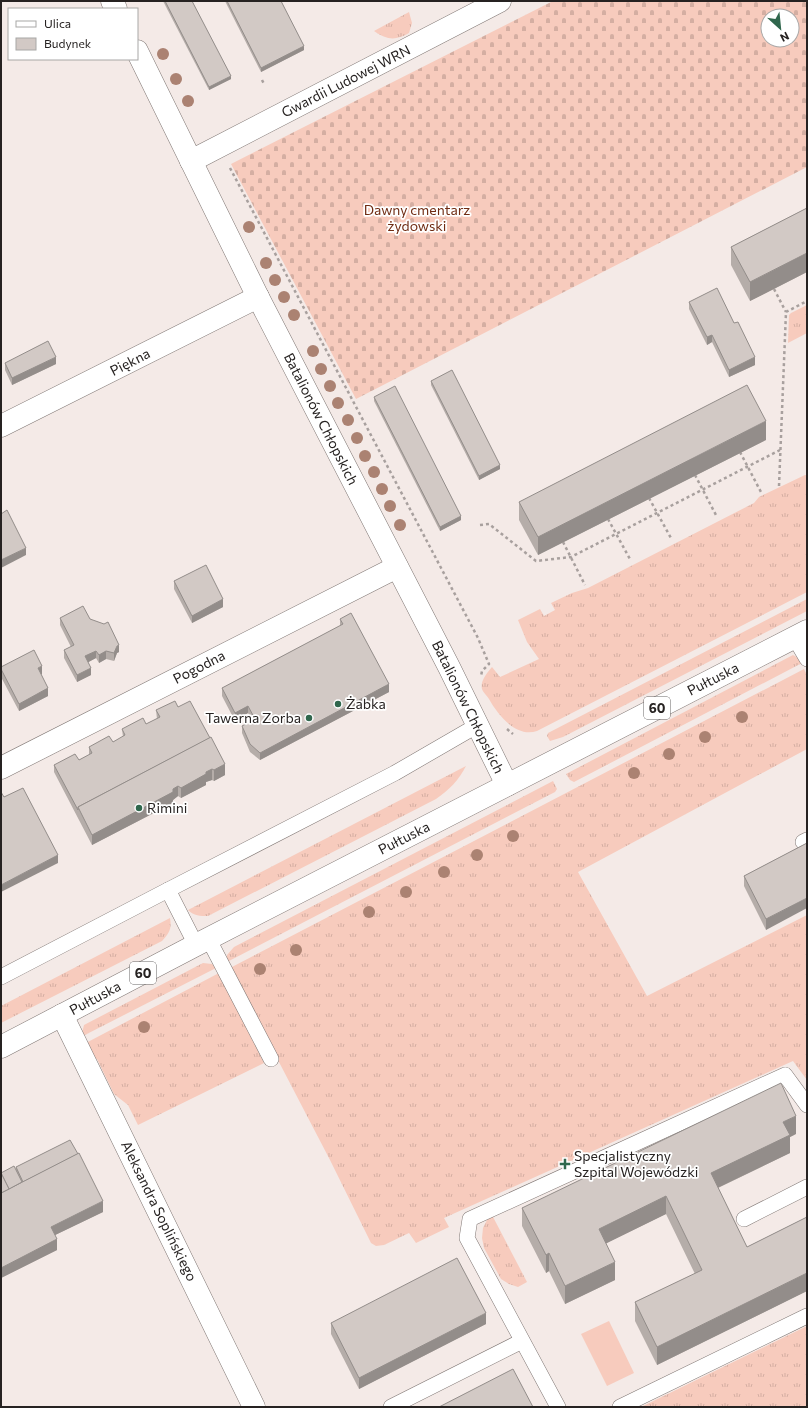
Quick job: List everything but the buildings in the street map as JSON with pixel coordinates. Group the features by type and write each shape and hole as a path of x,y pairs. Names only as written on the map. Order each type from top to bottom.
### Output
{"street":[{"name":"Gwardii Ludowej WRN","path":"191,160 500,1"},
{"name":"Batalionów Chłopskich","path":"138,53 258,297 449,667 507,785"},
{"name":"Piękna","path":"1,426 258,297"},
{"name":"Pogodna","path":"1,768 397,567"},
{"name":"Pułtuska","path":"1,1047 801,634"},
{"name":"Aleksandra Soplińskiego","path":"62,1015 254,1407"}],"lane":[{"path":"801,634 807,659"},
{"path":"1,977 395,773 478,725"},
{"path":"168,890 202,942 270,1059"},
{"path":"558,1407 467,1238 470,1219 785,1075 807,1105"},
{"path":"744,1219 807,1187"},
{"path":"620,1407 807,1316"},
{"path":"392,1407 522,1341"}],"path":[{"path":"262,80 264,84"},
{"path":"229,165 478,638 489,664 482,671 479,682"},
{"path":"774,289 786,312 779,486"},
{"path":"786,312 807,301"},
{"path":"480,525 489,524 536,561 571,557 780,450"},
{"path":"740,452 762,494"},
{"path":"695,475 717,517"},
{"path":"649,498 672,540"},
{"path":"608,519 631,561"},
{"path":"563,542 585,585"},
{"path":"503,726 513,734"}],"green space":[{"name":"Dawny cmentarz żydowski","path":"553,1 807,1 807,167 356,399 231,164"},
{"path":"409,12 412,23 409,33 395,38 387,38 374,31"},
{"path":"807,305 807,333 788,343 789,315"},
{"path":"807,475 807,592 537,731 529,732 515,728 508,724 497,712 482,689 483,680 488,672 492,667 500,677 539,659 527,642 518,620 540,609 544,616 555,610 551,603 572,593 588,588 754,503 759,497"},
{"path":"807,599 807,611 563,737 550,741 547,736 548,733"},
{"path":"793,655 800,659 802,663 574,782 570,780 566,774"},
{"path":"804,669 807,675 807,749 578,872 647,996 807,915 807,1080 793,1061 444,1218 449,1227 416,1243 409,1233 384,1245 376,1246 371,1243 330,1160 230,968"},
{"path":"466,766 453,784 436,799 208,916 195,915 188,910"},
{"path":"553,781 557,789 555,792 227,962 227,955 234,947"},
{"path":"170,918 171,925 169,931 162,941 1,1023 1,1006"},
{"path":"203,963 212,964 216,968 81,1037 84,1025"},
{"path":"219,973 264,1063 138,1125 128,1105 114,1094 97,1059 91,1059 84,1044"},
{"path":"492,1215 527,1282 518,1287 501,1279 484,1248 482,1238 483,1228 487,1220"},
{"path":"609,1321 634,1373 607,1386 581,1334"},
{"path":"807,1326 807,1407 641,1407"}],"place":[{"name":"Żabka","path":"338,704"},
{"name":"Tawerna Zorba","path":"309,718"},
{"name":"Rimini","path":"139,808"},
{"name":"Specjalistyczny Szpital Wojewódzki","path":"565,1164"}]}
